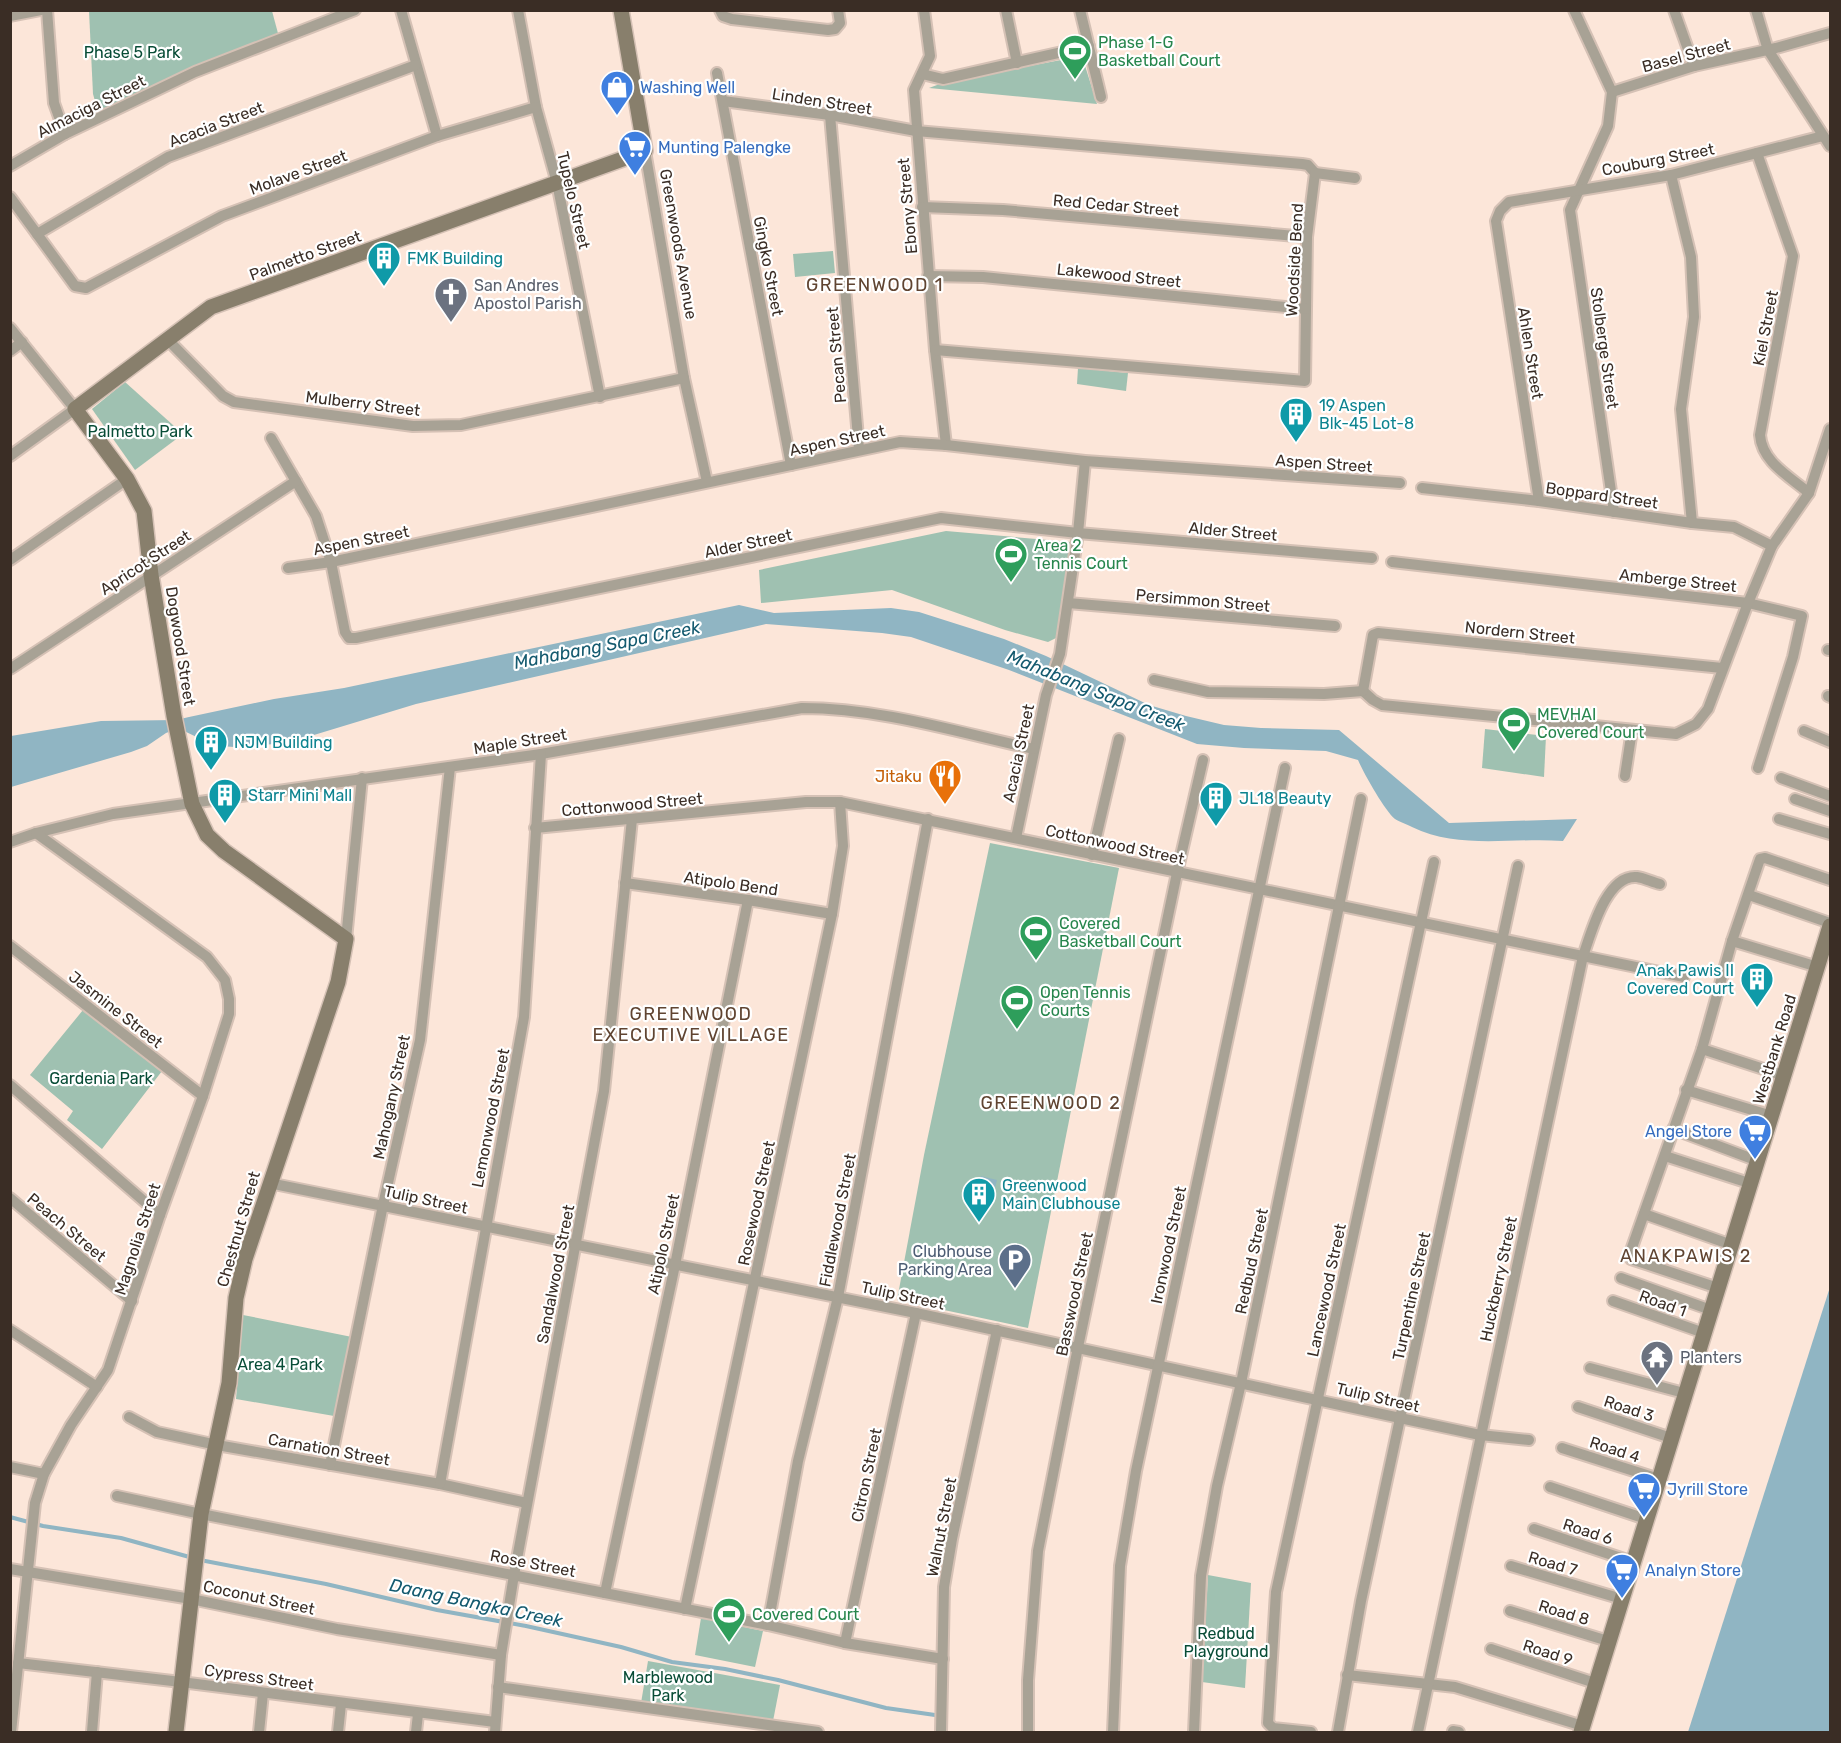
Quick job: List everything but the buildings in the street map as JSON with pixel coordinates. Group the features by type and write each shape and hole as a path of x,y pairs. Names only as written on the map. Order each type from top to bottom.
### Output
{"street":[{"path":"10,16 41,10"},
{"path":"47,10 54,103 66,134"},
{"name":"Almaciga Street","path":"10,166 66,134 195,72 355,10"},
{"path":"401,10 437,136"},
{"name":"Tupelo Street","path":"518,10 536,107 557,183 600,397"},
{"name":"Greenwoods Avenue","path":"621,10 684,378 707,482"},
{"path":"720,10 723,16 732,19 828,30 835,29 840,22 838,10"},
{"name":"Ebony Street","path":"924,10 930,56 914,90 916,131 934,350 946,445"},
{"path":"1006,10 1017,63"},
{"path":"1080,10 1101,97"},
{"path":"1574,10 1612,92"},
{"path":"1674,10 1694,66"},
{"path":"1756,10 1768,50 1830,146"},
{"name":"Basel Street","path":"1612,92 1694,66 1768,50 1830,33"},
{"path":"922,74 943,79 1089,46"},
{"name":"Acacia Street","path":"37,234 168,157 416,65"},
{"name":"Gingko Street","path":"717,73 791,465"},
{"name":"Stolberge Street","path":"1612,92 1608,126 1570,210 1614,512"},
{"name":"Linden Street","path":"723,102 830,115 916,131"},
{"name":"Molave Street","path":"37,234 75,286 86,288 222,216 437,136 536,107"},
{"name":"Pecan Street","path":"830,115 859,449"},
{"path":"916,131 1259,159 1306,165 1315,173 1355,177"},
{"name":"Couburg Street","path":"1500,211 1509,202 1671,175 1823,136"},
{"name":"Palmetto Street","path":"10,456 212,307 645,151"},
{"name":"Kiel Street","path":"1757,153 1793,256 1760,435 1761,447 1767,458 1809,493"},
{"name":"Woodside Bend","path":"934,350 1305,381 1307,237 1315,173"},
{"path":"1671,175 1691,257 1694,317 1681,409 1692,523"},
{"path":"10,197 37,234"},
{"name":"Red Cedar Street","path":"922,207 1003,210 1307,237"},
{"name":"Ahlen Street","path":"1500,211 1496,222 1539,501"},
{"name":"Lakewood Street","path":"928,276 983,277 1306,309"},
{"name":"Dogwood Street","path":"10,328 127,479 144,511 151,575 174,716 192,804 207,835 224,851 346,939"},
{"name":"Mulberry Street","path":"167,339 223,396 234,402 402,425 461,425 684,378"},
{"path":"10,351 22,342"},
{"path":"1154,680 1208,692 1324,694 1363,691 1382,705 1676,734 1696,724 1708,709 1722,668 1772,546 1809,493 1830,429"},
{"name":"Alder Street","path":"271,438 316,516 331,562 345,632 349,638 749,559 941,518 1078,533 1372,558"},
{"name":"Aspen Street","path":"288,568 331,562 900,442 1085,461 1400,483"},
{"name":"Acacia Street","path":"1016,838 1046,695 1060,654 1078,533 1085,461"},
{"path":"10,560 127,479"},
{"name":"Apricot Street","path":"10,669 296,481"},
{"name":"Boppard Street","path":"1422,488 1739,528 1772,546"},
{"name":"Amberge Street","path":"1392,562 1748,603 1800,615 1803,618 1793,657 1758,768"},
{"name":"Persimmon Street","path":"1068,603 1335,626"},
{"name":"Nordern Street","path":"1363,691 1372,635 1378,633 1722,668"},
{"name":"Maple Street","path":"10,842 36,833 113,814 541,754 802,708 834,708 873,713 1034,749"},
{"path":"1625,776 1632,730"},
{"path":"1804,731 1830,742"},
{"path":"1092,855 1119,739"},
{"name":"Lemonwood Street","path":"440,1484 524,1017 541,754"},
{"name":"Basswood Street","path":"1028,1732 1028,1680 1038,1551 1078,1347 1177,873 1203,760"},
{"name":"Mahogany Street","path":"330,1465 383,1205 420,1040 450,767"},
{"name":"Ironwood Street","path":"1113,1732 1120,1566 1136,1472 1285,768"},
{"path":"1780,777 1830,795"},
{"name":"Chestnut Street","path":"176,1732 201,1514 229,1383 236,1298 245,1259 269,1183 338,982 346,939 362,778"},
{"name":"Redbud Street","path":"1194,1732 1201,1576 1217,1486 1241,1383 1361,798"},
{"path":"1795,799 1830,811"},
{"name":"Cottonwood Street","path":"535,828 806,802 840,802 1684,977"},
{"name":"Rosewood Street","path":"686,1609 832,914 843,846 840,802"},
{"name":"Sandalwood Street","path":"495,1727 501,1655 514,1575 604,1091 632,819"},
{"name":"Fiddlewood Street","path":"768,1625 798,1461 838,1297 928,819"},
{"path":"1779,819 1830,834"},
{"name":"Magnolia Street","path":"11,1732 35,1503 44,1474 71,1425 108,1370 229,1014 225,980 207,957 36,833"},
{"path":"1718,1288 1631,1259 1629,1256 1702,1049 1732,941 1760,859 1765,858 1830,880"},
{"name":"Lancewood Street","path":"1311,1732 1269,1726 1276,1592 1434,862"},
{"name":"Turpentine Street","path":"1338,1732 1347,1675 1400,1418 1518,866"},
{"name":"Huckberry Street","path":"1418,1732 1583,956 1597,916 1610,892 1620,881 1635,876 1660,884"},
{"name":"Atipolo Bend","path":"625,883 832,914"},
{"path":"1749,895 1830,924"},
{"name":"Atipolo Street","path":"605,1593 675,1265 748,900"},
{"name":"Westbank Road","path":"1577,1726 1595,1683 1622,1599 1684,1393 1752,1184 1830,924"},
{"path":"1732,941 1818,967"},
{"name":"Jasmine Street","path":"10,946 203,1096"},
{"path":"1702,1049 1785,1076"},
{"path":"10,1085 160,1215"},
{"path":"1686,1090 1772,1116"},
{"path":"1673,1130 1758,1161"},
{"path":"1665,1156 1752,1184"},
{"name":"Tulip Street","path":"269,1183 916,1313 1400,1418 1480,1434 1529,1440"},
{"name":"Peach Street","path":"10,1198 132,1301"},
{"path":"1644,1214 1732,1245"},
{"path":"1621,1278 1711,1310"},
{"name":"Road 1","path":"1613,1301 1704,1333"},
{"name":"Citron Street","path":"845,1643 916,1313"},
{"path":"10,1330 97,1387"},
{"name":"Walnut Street","path":"941,1732 944,1587 952,1539 997,1330"},
{"path":"1590,1368 1684,1393"},
{"name":"Road 3","path":"1578,1407 1671,1438"},
{"name":"Carnation Street","path":"129,1417 157,1432 217,1445 440,1484 527,1503"},
{"name":"Road 4","path":"1562,1448 1659,1479"},
{"path":"10,1467 44,1474"},
{"path":"1550,1487 1646,1520"},
{"name":"Rose Street","path":"117,1496 768,1625 845,1643 943,1659"},
{"name":"Road 6","path":"1534,1529 1633,1562"},
{"name":"Road 7","path":"1511,1566 1622,1599"},
{"name":"Coconut Street","path":"10,1569 191,1599 337,1629 501,1655"},
{"name":"Road 8","path":"1510,1611 1608,1641"},
{"name":"Road 9","path":"1491,1649 1595,1683"},
{"name":"Cypress Street","path":"18,1663 263,1693 495,1727"},
{"path":"92,1732 97,1672"},
{"path":"1347,1675 1455,1687 1577,1726"},
{"path":"498,1687 818,1732"},
{"path":"259,1732 263,1693"},
{"path":"338,1732 341,1704"},
{"path":"416,1732 418,1714"}],"green space":[{"name":"Phase 5 Park","path":"89,11 272,11 279,37 99,115 93,94"},
{"path":"1082,56 1097,104 929,88 945,82"},
{"path":"833,251 835,273 795,277 793,254"},
{"path":"1078,368 1128,373 1126,391 1077,384"},
{"name":"Palmetto Park","path":"125,382 183,434 135,470 92,409"},
{"path":"946,531 1071,542 1058,637 1048,642 1005,630 892,590 761,603 759,570"},
{"name":"MEVHAI Covered Court","path":"1485,729 1546,736 1544,777 1482,768"},
{"path":"990,843 1119,868 1028,1328 897,1300 924,1155"},
{"name":"Gardenia Park","path":"83,1010 162,1071 102,1149 67,1120 73,1111 30,1075"},
{"name":"Area 4 Park","path":"243,1315 352,1337 334,1416 236,1399"},
{"name":"Redbud Playground","path":"1208,1575 1251,1583 1245,1688 1202,1682"},
{"name":"Covered Court","path":"701,1618 763,1631 755,1667 695,1655"},
{"name":"Marblewood Park","path":"648,1661 780,1685 773,1721 641,1703"}],"water":[{"name":"Mahabang Sapa Creek","path":"739,605 774,613 891,608 919,612 1004,639 1046,656 1149,705 1186,716 1224,725 1339,730 1449,823 1577,819 1563,841 1467,840 1430,834 1399,821 1391,815 1358,760 1326,751 1197,744 1009,670 911,637 766,624 416,704 304,738 275,744 220,746 182,730 174,730 147,746 131,752 11,787 11,736 101,721 176,720 274,699 344,688"},
{"path":"981,1176 997,1180 990,1208 974,1204"},
{"path":"1830,1287 1830,1732 1688,1732"}],"waterway":[{"name":"Daang Bangka Creek","path":"10,1517 43,1526 121,1538 193,1558"},
{"name":"Daang Bangka Creek","path":"200,1560 326,1584 437,1610 526,1626 621,1647 672,1662 725,1669 778,1680 886,1708 935,1715"}],"place":[{"name":"Phase 1-G Basketball Court","path":"1075,80"},
{"name":"Washing Well","path":"617,116"},
{"name":"Munting Palengke","path":"635,176"},
{"name":"FMK Building","path":"384,287"},
{"name":"San Andres Apostol Parish","path":"451,323"},
{"name":"19 Aspen Blk-45 Lot-8","path":"1296,443"},
{"name":"Area 2 Tennis Court","path":"1011,583"},
{"name":"MEVHAI Covered Court","path":"1514,752"},
{"name":"NJM Building","path":"211,771"},
{"name":"Jitaku","path":"945,805"},
{"name":"Starr Mini Mall","path":"225,824"},
{"name":"JL18 Beauty","path":"1216,827"},
{"name":"Covered Basketball Court","path":"1036,961"},
{"name":"Anak Pawis II Covered Court","path":"1757,1008"},
{"name":"Open Tennis Courts","path":"1017,1030"},
{"name":"Angel Store","path":"1755,1160"},
{"name":"Greenwood Main Clubhouse","path":"979,1223"},
{"name":"Clubhouse Parking Area","path":"1015,1289"},
{"name":"Planters","path":"1657,1386"},
{"name":"Jyrill Store","path":"1644,1518"},
{"name":"Analyn Store","path":"1622,1599"},
{"name":"Covered Court","path":"729,1643"}],"district":[{"name":"GREENWOOD 1","path":"875,285"},
{"name":"GREENWOOD EXECUTIVE VILLAGE","path":"691,1024"},
{"name":"GREENWOOD 2","path":"1051,1103"},
{"name":"ANAKPAWIS 2","path":"1686,1256"}]}
